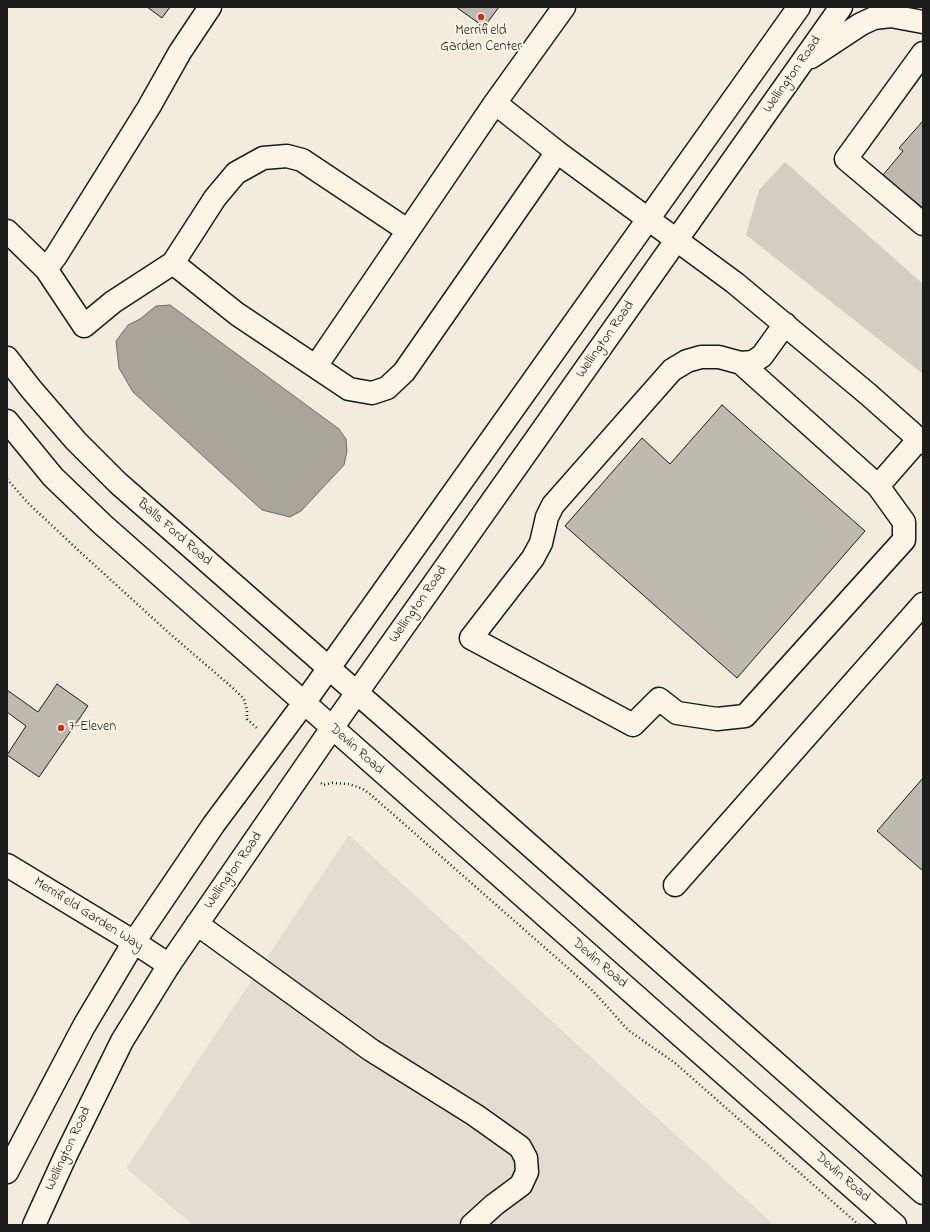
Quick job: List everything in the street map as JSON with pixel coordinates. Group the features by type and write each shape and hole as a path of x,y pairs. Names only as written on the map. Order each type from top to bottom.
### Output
{"main road":[{"path":"46,269 56,256 149,107 180,52 210,7"},
{"path":"316,366 407,230 564,7"},
{"path":"7,1172 84,1026 134,942 214,824 304,703 799,7"},
{"name":"Wellington Road","path":"34,1225 68,1151 122,1041 169,965 332,728 841,7"},
{"path":"801,63 861,24 874,18 891,16 923,22"},
{"path":"923,53 846,159 923,224"},
{"path":"495,103 557,152 735,283 921,441 878,486"},
{"path":"173,263 237,314 349,389 372,393 387,388 404,372 557,152"},
{"path":"7,231 46,269 84,326 113,302 173,263 215,198 236,173 263,158 287,156 302,160 407,230"},
{"path":"741,363 878,486 904,522 904,540 745,716 717,719 677,714 659,699 633,724 471,638 533,558 541,543 547,517 553,505 672,370 687,361 701,357 719,357 741,363 752,362 762,356 785,324"},
{"name":"Balls Ford Road","path":"7,358 31,389 76,441 118,483 357,693"},
{"path":"7,421 53,477 76,500 304,703"},
{"path":"675,886 923,604"},
{"path":"357,693 923,1193"},
{"name":"Devlin Road","path":"304,703 895,1225"},
{"name":"Merrifield Garden Way","path":"7,865 169,965"},
{"path":"197,924 372,1050 475,1115 520,1147 526,1158 528,1172 521,1185 494,1205 472,1225"}],"path":[{"path":"7,479 28,503 78,550 169,633 234,689 244,700 247,719 259,729"},
{"path":"318,780 323,785 332,783 350,784 363,789 370,794 568,968 593,991 628,1030 675,1063 859,1225"}],"shaded area":[{"path":"785,162 923,284 923,374 746,235 759,190"},
{"path":"170,305 339,429 346,439 347,451 344,465 301,511 290,517 262,510 133,392 119,368 116,341 128,325 140,319 156,306"},
{"path":"349,835 774,1225 193,1225 126,1168"}],"building":[{"path":"147,7 170,7 162,18"},
{"name":"Merrifield Garden Center","path":"456,7 499,7 484,27"},
{"path":"922,122 923,210 883,175 903,151 899,148"},
{"path":"722,405 865,531 737,678 565,526 642,438 670,464"},
{"path":"57,684 88,706 39,777 7,755 26,726 7,712 7,690 38,712"},
{"path":"923,778 923,871 877,831"}],"place":[{"name":"Merrifield Garden Center","path":"481,17"},
{"name":"7-Eleven","path":"61,728"}]}
